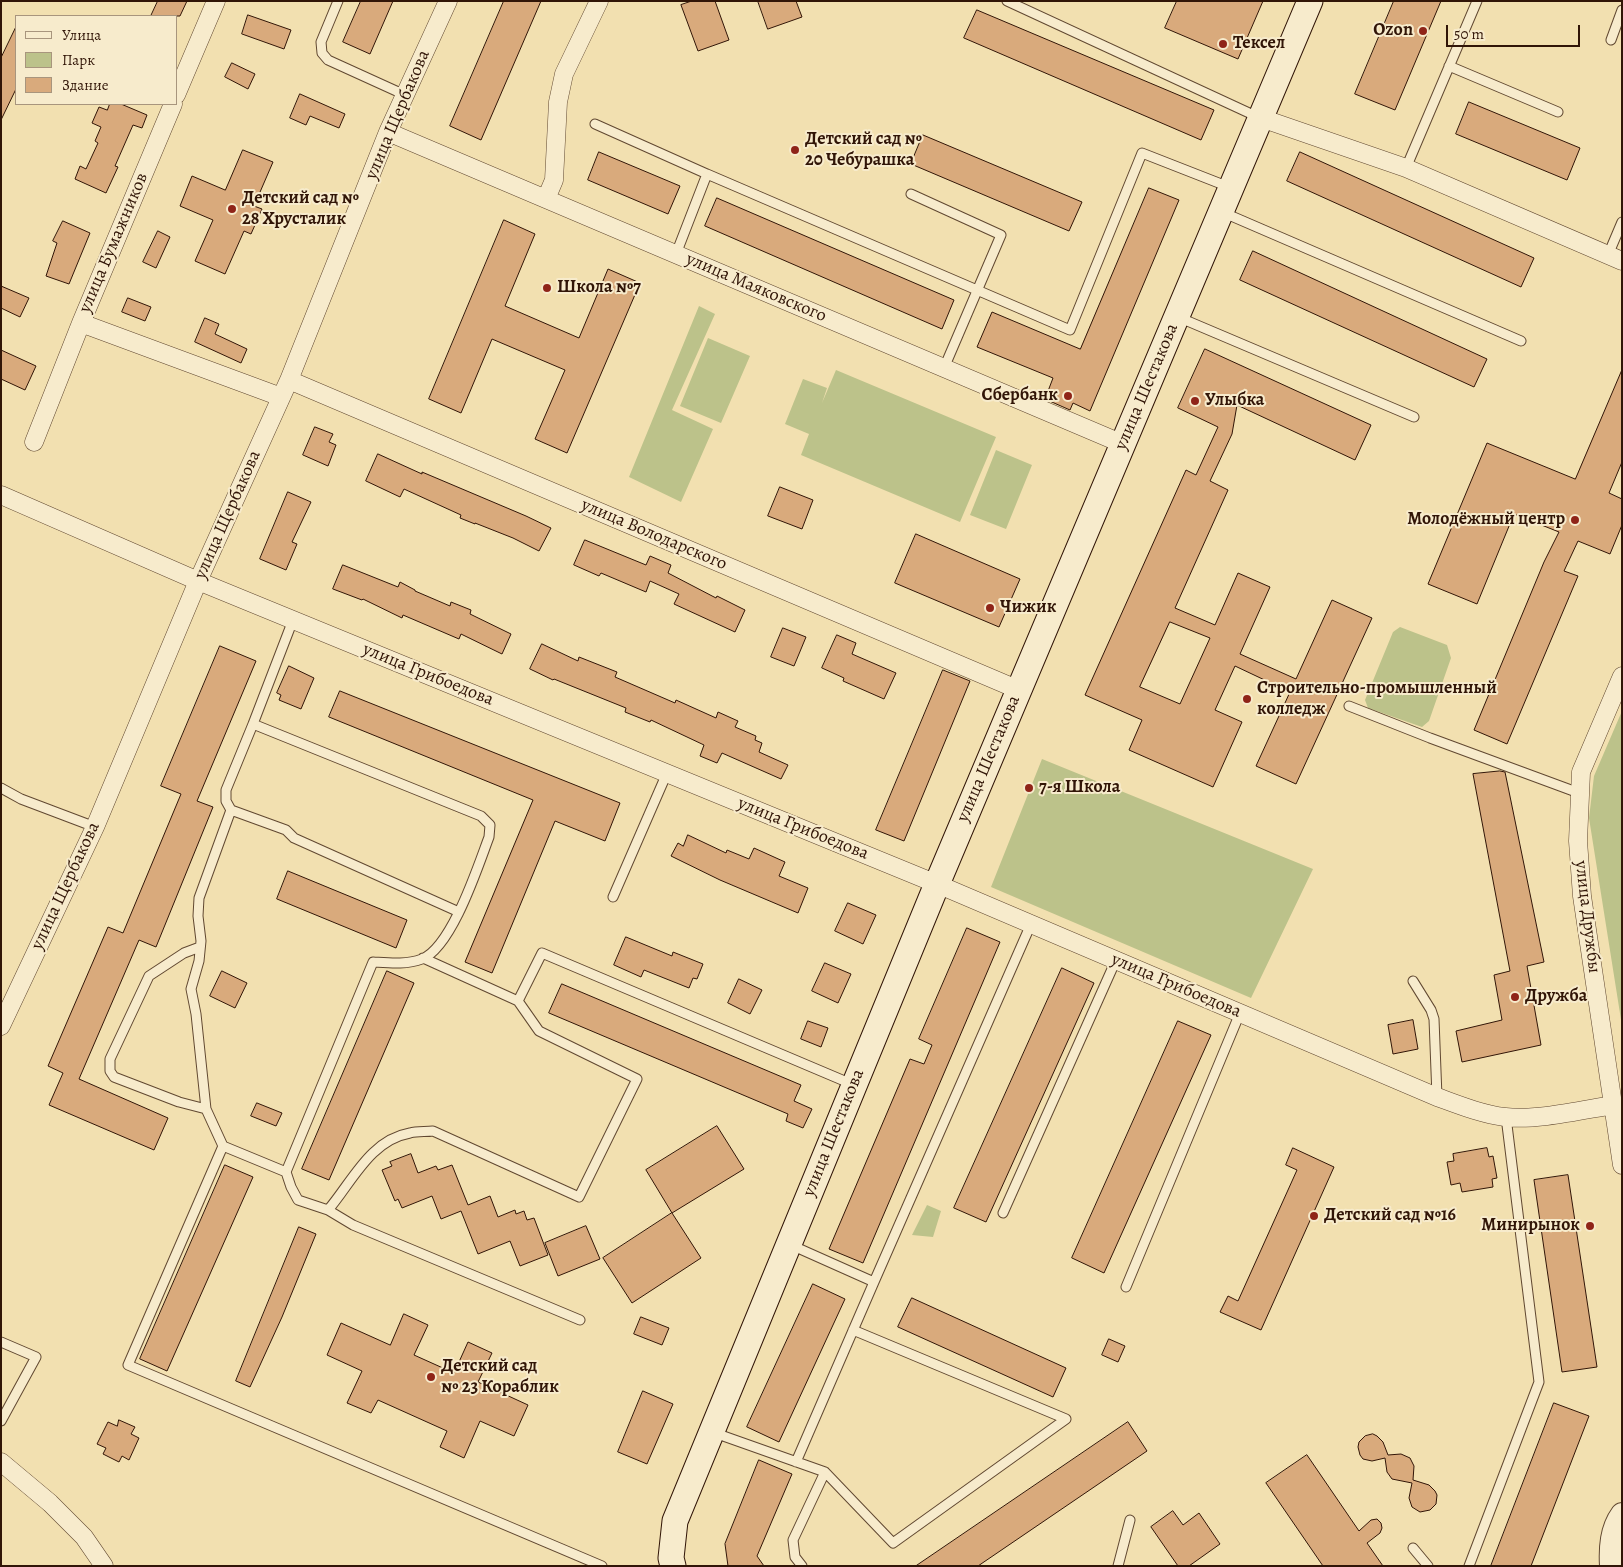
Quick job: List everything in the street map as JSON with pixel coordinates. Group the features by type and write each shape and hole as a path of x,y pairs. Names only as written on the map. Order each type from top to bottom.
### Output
{"main road":[{"name":"улица Шестакова","path":"673,1566 671,1558 676,1520 937,884 1310,1"}],"street":[{"path":"178,90 216,1"},
{"name":"улица Щербакова","path":"1,1026 95,826 198,581 281,397 388,132 448,1"},
{"path":"546,198 554,180 558,102 564,74 599,1"},
{"name":"улица Бумажников","path":"173,105 80,324 281,397"},
{"path":"1261,118 1406,168 1615,258"},
{"name":"улица Маяковского","path":"388,132 1123,444"},
{"path":"34,442 80,324"},
{"name":"улица Володарского","path":"288,380 1019,690"},
{"name":"улица Грибоедова","path":"1,495 198,581 937,884 1437,1097 1472,1110 1506,1117 1541,1116 1613,1106"},
{"name":"улица Дружбы","path":"1622,676 1582,772 1578,841 1582,896 1622,1165"},
{"path":"1,1462 50,1503 84,1537 104,1566"},
{"path":"1609,1561 1613,1534 1621,1514"}],"lane":[{"path":"338,1 321,42 322,52 328,60 405,95"},
{"path":"1007,1 1261,118"},
{"path":"1406,168 1477,1"},
{"path":"1611,40 1622,10"},
{"path":"1449,66 1558,112"},
{"path":"595,124 706,174 1070,330 1142,154 1232,188"},
{"path":"676,254 706,174"},
{"path":"911,194 1001,235 944,368"},
{"path":"1222,212 1521,342"},
{"path":"1615,258 1622,222"},
{"path":"1177,316 1414,417"},
{"path":"293,620 226,790 226,801 231,810 286,830 294,838 459,912"},
{"path":"1349,706 1580,793"},
{"path":"252,724 481,816 490,825 489,837 459,912 439,944 423,958 398,964 373,962 286,1172 298,1200 328,1210 353,1225 580,1320"},
{"path":"613,897 667,773"},
{"path":"1,788 22,799 95,826"},
{"path":"231,810 199,898 199,961 191,989 196,1014 206,1109 223,1146 286,1172"},
{"path":"796,1462 1031,924"},
{"path":"200,947 184,953 149,976 110,1059 110,1071 114,1077 170,1099 206,1109"},
{"path":"518,1001 542,953 854,1085"},
{"path":"328,1210 341,1196 357,1171 372,1154 387,1142 409,1133 433,1131 579,1197 637,1079 539,1031 518,1001 423,958"},
{"path":"1003,1213 1116,960"},
{"path":"1412,981 1431,1010 1434,1018 1437,1097"},
{"path":"1126,1287 1240,1012"},
{"path":"1468,1566 1539,1382 1506,1117"},
{"path":"223,1146 128,1365 602,1566"},
{"path":"789,1244 874,1282"},
{"path":"712,1432 825,1472 893,1543 1066,1418 854,1330"},
{"path":"1,1342 36,1357 1,1421"},
{"path":"802,1566 795,1557 794,1540 825,1472"},
{"path":"1118,1566 1130,1520"},
{"path":"1413,1548 1428,1566"}],"green space":[{"path":"699,306 715,314 672,410 713,429 681,502 629,477"},
{"path":"708,338 750,356 721,423 680,406"},
{"path":"836,370 996,437 960,522 801,455 809,434 785,424 803,379 827,388 822,403"},
{"path":"996,450 1032,465 1006,529 970,515"},
{"path":"1400,627 1447,645 1451,658 1429,721 1422,727 1368,708 1365,700 1393,632"},
{"path":"1622,711 1622,1026 1589,818 1594,776"},
{"path":"1042,759 1313,869 1251,998 991,887"},
{"path":"927,1205 941,1211 933,1237 912,1235"}],"building":[{"path":"158,1 187,1 180,16 151,15"},
{"path":"361,1 393,1 370,54 343,42"},
{"path":"504,1 541,1 481,140 450,126"},
{"path":"692,1 715,1 729,40 698,51 681,5"},
{"path":"758,1 796,1 802,17 768,29"},
{"name":"Тексел","path":"1177,1 1263,1 1238,59 1165,28"},
{"path":"1394,1 1441,1 1395,110 1355,94"},
{"path":"977,10 1214,110 1201,140 964,38"},
{"path":"248,15 291,30 284,49 242,34"},
{"path":"15,29 15,91 1,120 1,58"},
{"path":"232,63 255,74 248,89 225,77"},
{"path":"300,94 345,114 339,128 310,116 306,125 290,118"},
{"path":"1469,102 1580,148 1567,180 1456,134"},
{"path":"110,105 123,105 147,115 142,128 133,125 115,166 118,167 106,193 75,179 80,166 86,169 98,143 95,141 101,127 92,123 99,107 107,110"},
{"path":"923,135 1082,202 1069,231 911,164"},
{"path":"243,150 273,162 254,206 262,209 251,234 244,231 225,274 195,261 213,220 180,206 192,176 225,190"},
{"path":"599,152 680,186 668,214 588,180"},
{"path":"1300,152 1534,258 1521,287 1287,181"},
{"path":"1149,188 1179,200 1090,411 1073,403 1070,410 1045,399 1053,378 977,347 992,312 1080,349"},
{"path":"717,198 954,300 942,329 705,226"},
{"path":"504,220 535,234 505,306 579,338 608,269 640,283 567,453 535,439 565,370 492,339 461,413 429,399"},
{"path":"63,221 90,233 69,284 46,276 57,243 53,241"},
{"path":"158,231 170,237 156,268 143,262"},
{"path":"1253,251 1487,359 1474,387 1240,280"},
{"path":"1,286 29,298 20,317 1,308"},
{"path":"128,298 151,307 145,321 122,312"},
{"path":"205,318 219,324 215,334 247,349 241,363 195,342"},
{"path":"1205,349 1371,425 1355,460 1237,405 1232,434 1210,481 1228,490 1175,608 1215,625 1238,573 1270,587 1240,654 1296,679 1332,600 1372,618 1296,784 1256,766 1290,692 1235,666 1215,710 1242,722 1213,787 1129,750 1142,720 1085,695 1186,470 1196,475 1218,427 1178,408","holes":["1170,622 1210,638 1180,704 1140,687"]},
{"path":"1,350 36,366 25,390 1,379"},
{"path":"1622,370 1622,462 1609,493 1622,499 1622,525 1610,554 1578,541 1564,571 1578,576 1507,744 1474,730 1544,562 1559,532 1514,514 1477,604 1428,584 1487,443 1575,479"},
{"path":"315,427 333,434 329,442 336,445 328,466 303,455"},
{"path":"378,454 551,528 539,551 513,538 460,518 461,515 404,489 400,497 366,481"},
{"path":"780,487 813,500 802,529 768,516"},
{"path":"288,492 311,502 292,542 297,544 286,570 260,559"},
{"path":"916,534 1020,579 999,627 895,583"},
{"path":"585,540 646,565 650,556 671,565 668,573 716,598 717,596 745,610 735,632 674,604 679,594 650,581 646,592 601,573 599,576 574,565"},
{"path":"343,565 398,587 400,582 415,591 450,606 451,602 471,610 470,614 511,634 502,654 461,634 459,639 403,615 402,618 363,599 333,589"},
{"path":"783,628 806,637 794,666 771,657"},
{"path":"837,635 856,643 852,654 896,673 884,699 843,681 844,678 822,668"},
{"path":"542,644 578,661 579,657 617,672 615,677 675,703 676,700 716,718 718,712 738,721 735,727 756,736 755,740 762,743 759,752 788,765 781,779 722,753 717,763 700,756 704,745 651,720 650,722 625,712 626,708 553,680 530,669"},
{"path":"220,646 256,661 197,801 213,807 156,947 139,940 79,1079 168,1118 154,1150 49,1105 63,1073 48,1066 108,927 123,933 181,794 161,786"},
{"path":"289,666 314,678 301,709 279,700 281,695 277,693"},
{"path":"943,670 970,681 904,841 876,830"},
{"path":"340,691 620,803 605,841 555,821 492,973 465,962 533,800 329,717"},
{"path":"1505,772 1544,962 1527,966 1541,1045 1462,1062 1456,1031 1502,1020 1494,975 1510,971 1473,774"},
{"path":"688,835 726,853 727,850 749,859 754,848 785,862 779,876 808,888 798,913 720,880 671,856 678,843 683,846"},
{"path":"288,871 407,920 396,948 277,899"},
{"path":"848,903 876,915 863,944 835,931"},
{"path":"967,928 1000,942 863,1263 829,1249 910,1059 924,1064 932,1045 919,1039"},
{"path":"626,937 672,956 673,952 703,964 697,979 693,978 689,988 644,970 641,977 614,965"},
{"path":"825,963 851,974 838,1003 812,991"},
{"path":"1062,968 1094,983 986,1222 954,1208"},
{"path":"222,971 247,983 235,1008 210,996"},
{"path":"387,971 414,983 329,1180 302,1169"},
{"path":"739,979 762,990 750,1014 728,1003"},
{"path":"562,984 801,1085 794,1101 812,1109 803,1128 786,1121 788,1114 549,1013"},
{"path":"1413,1020 1418,1049 1393,1054 1388,1025"},
{"path":"808,1021 828,1028 821,1047 801,1039"},
{"path":"1178,1021 1211,1035 1104,1273 1072,1258"},
{"path":"257,1103 282,1113 276,1126 251,1116"},
{"path":"717,1126 744,1169 672,1213 646,1170"},
{"path":"1293,1148 1334,1167 1261,1330 1220,1312 1228,1296 1238,1301 1297,1170 1286,1165"},
{"path":"1487,1148 1489,1157 1493,1156 1497,1178 1492,1179 1493,1187 1462,1192 1460,1183 1451,1185 1447,1162 1454,1161 1453,1154"},
{"path":"411,1154 418,1173 436,1166 438,1170 452,1165 468,1205 490,1196 498,1217 515,1210 516,1214 524,1211 527,1220 534,1218 548,1255 520,1266 510,1241 478,1254 461,1211 441,1219 432,1196 402,1208 398,1199 395,1201 382,1170 392,1166 390,1162"},
{"path":"225,1165 253,1177 167,1371 140,1359"},
{"path":"1568,1175 1597,1367 1562,1372 1534,1180"},
{"path":"672,1213 701,1258 632,1303 603,1258"},
{"path":"586,1226 600,1259 558,1276 545,1243"},
{"path":"299,1227 316,1234 282,1317 250,1387 236,1381"},
{"path":"813,1284 845,1299 779,1442 747,1427"},
{"path":"912,1298 1066,1368 1053,1397 898,1327"},
{"path":"404,1314 428,1325 414,1355 454,1373 468,1342 492,1353 478,1382 528,1405 514,1436 480,1421 464,1458 440,1447 447,1431 378,1400 371,1413 347,1403 362,1371 327,1355 341,1323 390,1345"},
{"path":"641,1317 669,1328 662,1345 634,1334"},
{"path":"1109,1339 1125,1346 1118,1362 1102,1355"},
{"path":"643,1391 673,1404 647,1464 618,1452"},
{"path":"1554,1403 1589,1416 1531,1566 1491,1566"},
{"path":"119,1420 135,1427 131,1434 139,1438 129,1460 122,1456 119,1462 103,1454 106,1448 97,1444 108,1422 117,1426"},
{"path":"1128,1422 1147,1451 978,1566 916,1566"},
{"path":"1373,1434 1383,1442 1388,1455 1401,1454 1410,1458 1414,1466 1413,1480 1429,1485 1435,1491 1437,1495 1436,1504 1430,1510 1420,1512 1412,1507 1409,1498 1412,1483 1392,1479 1387,1472 1385,1458 1372,1461 1363,1459 1360,1455 1359,1442 1365,1436"},
{"path":"1307,1455 1359,1531 1371,1520 1377,1519 1381,1523 1380,1533 1367,1543 1383,1566 1323,1566 1266,1483"},
{"path":"759,1460 792,1474 757,1556 764,1566 728,1566 725,1544"},
{"path":"1173,1511 1183,1525 1199,1513 1220,1544 1189,1566 1178,1566 1151,1527"}],"place":[{"name":"Ozon","path":"1423,31"},
{"name":"Тексел","path":"1223,44"},
{"name":"Детский сад № 20 Чебурашка","path":"795,150"},
{"name":"Детский сад № 28 Хрусталик","path":"232,209"},
{"name":"Школа №7","path":"547,288"},
{"name":"Сбербанк","path":"1068,396"},
{"name":"Улыбка","path":"1195,401"},
{"name":"Молодёжный центр","path":"1575,520"},
{"name":"Чижик","path":"990,608"},
{"name":"Строительно-промышленный колледж","path":"1247,699"},
{"name":"7-я Школа","path":"1029,788"},
{"name":"Дружба","path":"1515,997"},
{"name":"Детский сад №16","path":"1314,1216"},
{"name":"Минирынок","path":"1590,1226"},
{"name":"Детский сад № 23 Кораблик","path":"431,1377"}]}
